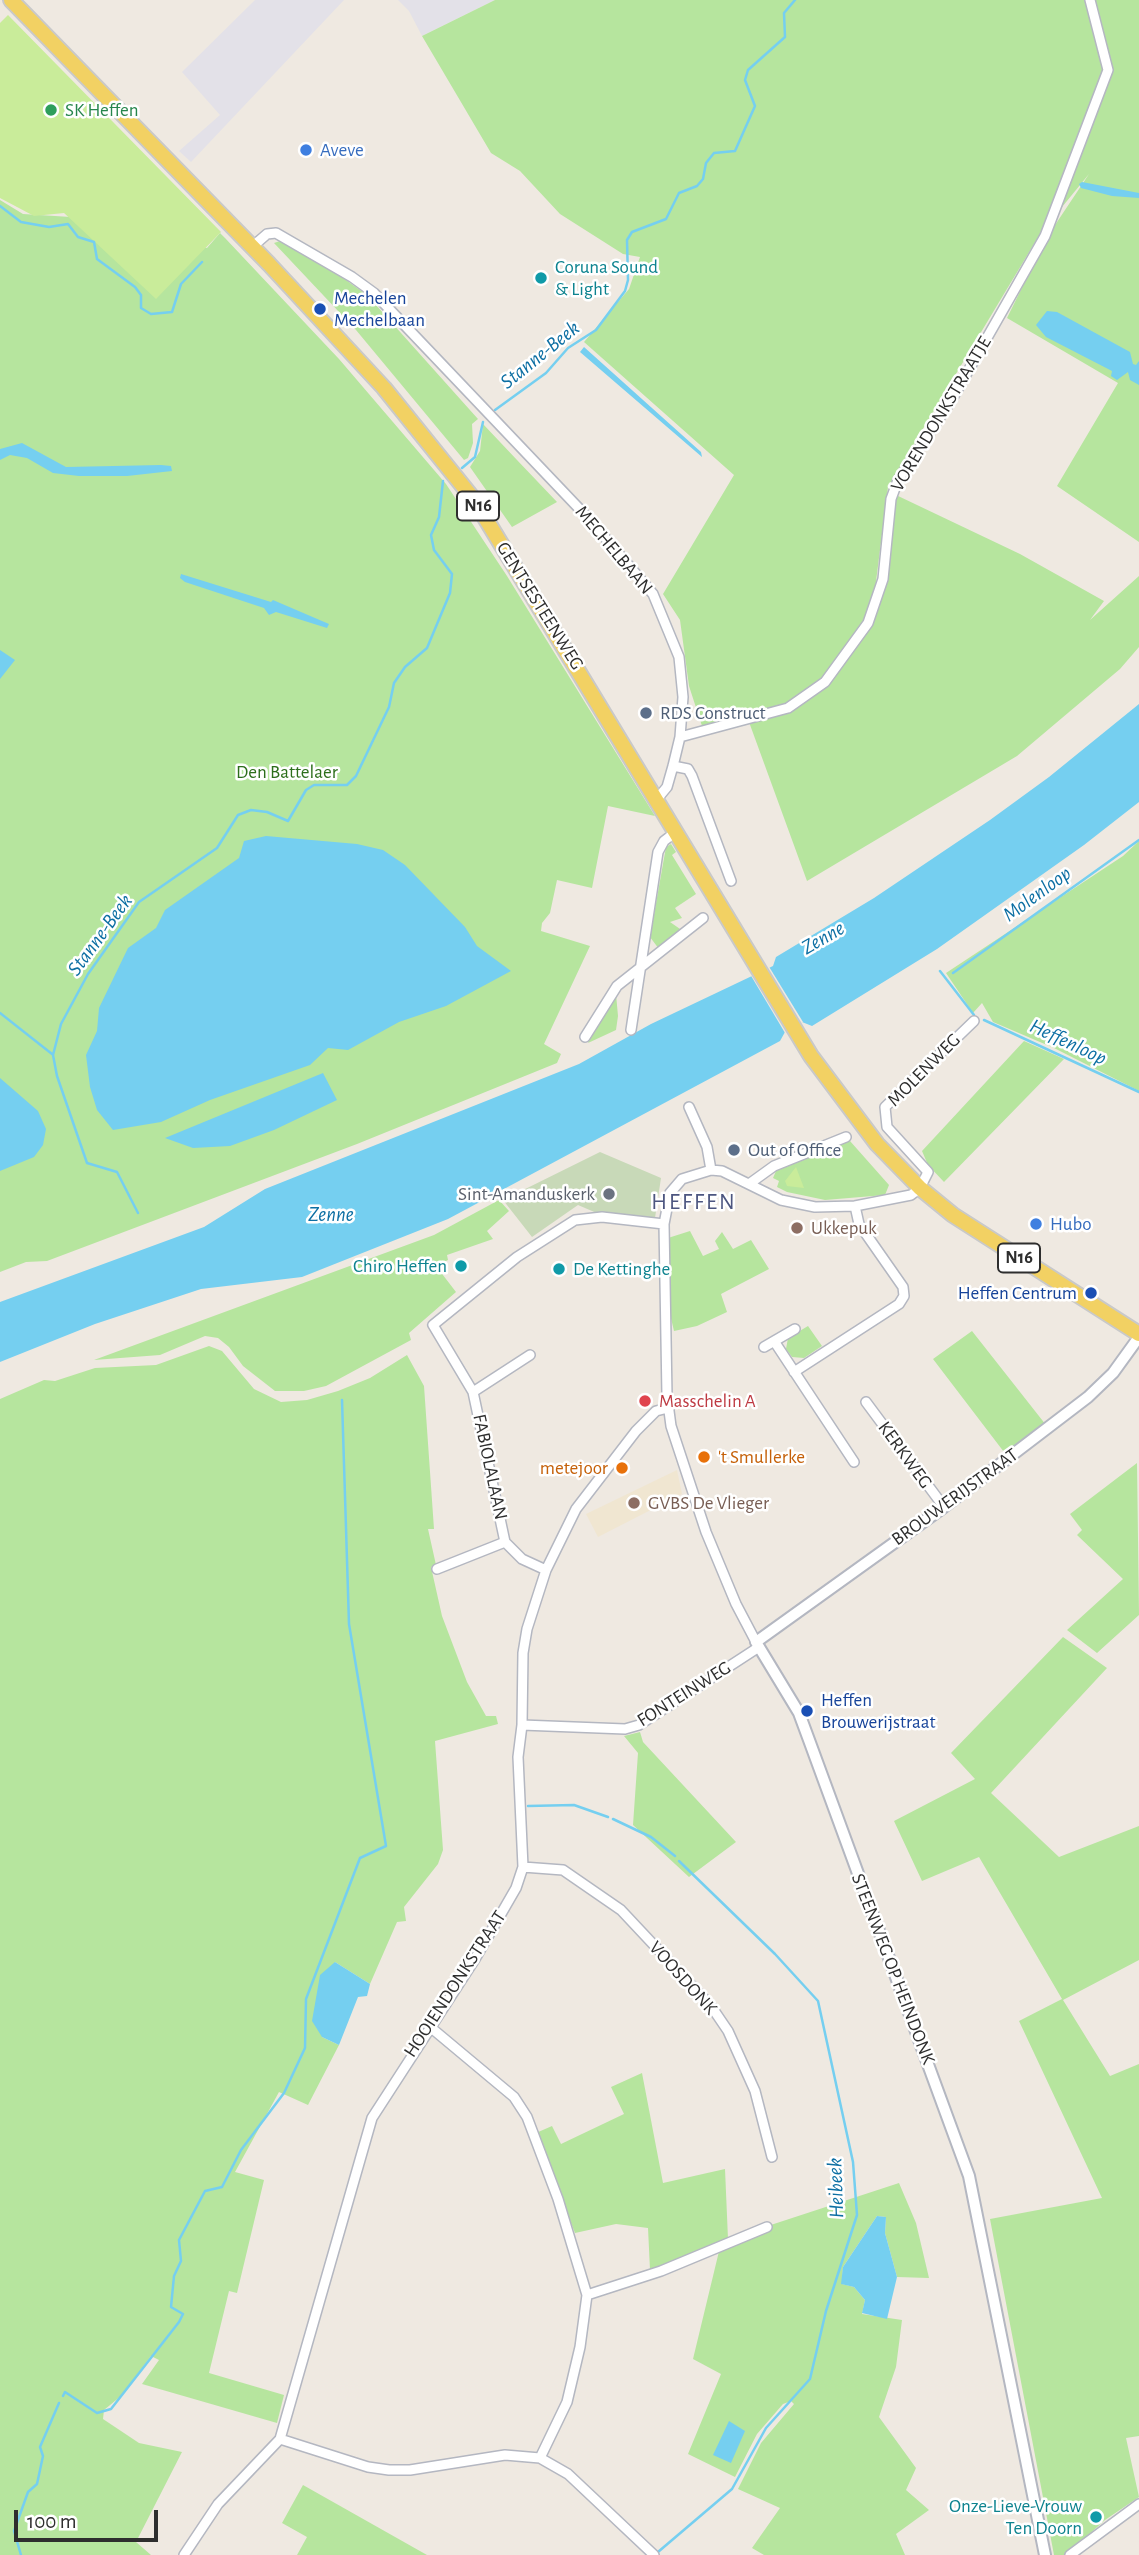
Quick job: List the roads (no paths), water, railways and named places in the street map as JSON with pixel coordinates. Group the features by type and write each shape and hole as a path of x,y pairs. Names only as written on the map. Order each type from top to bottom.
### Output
{"main road":[{"name":"GENTSESTEENWEG","path":"11,0 252,247 384,388 477,504 794,1028 853,1115 920,1188"},
{"name":"N16","path":"920,1188 979,1232 1139,1336"}],"street":[{"name":"VORENDONKSTRAATJE","path":"680,737 788,708 825,682 868,623 883,579 891,499 898,480 951,401 1045,236 1108,70 1090,0"},
{"name":"MECHELBAAN","path":"252,247 267,234 276,233 374,293 590,520 653,594 679,657 683,697 680,737 673,766 667,788 657,799"},
{"path":"673,766 688,769 692,776 731,881"},
{"path":"631,1030 658,852 664,841 677,831"},
{"path":"585,1037 611,994 640,965 703,918"},
{"name":"MOLENWEG","path":"920,1188 928,1172 887,1127 885,1107 974,1021"},
{"path":"689,1107 707,1147 711,1170 722,1171 800,1205 855,1206 908,1197 920,1188"},
{"path":"749,1184 774,1167 846,1137"},
{"name":"STEENWEG OP HEINDONK","path":"711,1170 682,1179 670,1193 664,1224 668,1408 706,1532 736,1604 799,1713 969,2176 1045,2555"},
{"path":"794,1372 899,1304 904,1296 903,1287 859,1224 855,1206"},
{"name":"FABIOLALAAN","path":"546,1570 522,1559 505,1542 473,1392 433,1325 517,1257 575,1220 602,1217 664,1224"},
{"path":"765,1347 795,1329"},
{"name":"BROUWERIJSTRAAT","path":"757,1644 1088,1398 1113,1373 1139,1336"},
{"path":"774,1341 854,1462"},
{"name":"FABIOLALAAN","path":"473,1392 530,1355"},
{"name":"KERKWEG","path":"866,1402 944,1507"},
{"name":"HOOIENDONKSTRAAT","path":"184,2555 218,2504 280,2439 363,2141 385,2093 475,1959 516,1888 523,1867 518,1757 522,1725 523,1653 527,1629 546,1570 576,1509 636,1431 656,1411 668,1408"},
{"name":"FABIOLALAAN","path":"437,1569 505,1542"},
{"name":"FONTEINWEG","path":"522,1725 625,1729 639,1725 757,1644"},
{"name":"VOOSDONK","path":"523,1867 563,1870 621,1910 711,2006 728,2031 755,2091 772,2157"},
{"path":"429,2026 514,2096 527,2117 558,2199 587,2295 580,2347 568,2402 540,2458"},
{"path":"587,2295 661,2271 767,2227"},
{"path":"280,2439 368,2466 389,2469 410,2470 505,2455 540,2458 568,2474 654,2555"},
{"path":"1070,2555 1139,2504"}],"water":[{"path":"1082,182 1139,193 1139,198 1112,196 1081,188 1079,184"},
{"path":"1047,311 1057,312 1130,352 1133,364 1136,365 1139,361 1139,385 1130,380 1128,372 1117,380 1111,376 1112,371 1046,337 1036,325"},
{"path":"584,347 701,452 702,457 580,352"},
{"path":"22,443 66,467 161,465 171,466 172,471 127,476 79,476 53,473 27,458 10,455 0,460 0,449"},
{"path":"181,574 271,602 273,600 329,624 327,628 276,612 269,615 264,608 185,582 180,578"},
{"path":"0,650 15,660 0,679"},
{"name":"Zenne","path":"1139,704 1139,802 1084,845 937,949 812,1026 802,1022 785,1032 780,1041 448,1219 302,1277 201,1289 95,1324 0,1362 0,1302 204,1227 265,1189 579,1064 651,1024 773,966 776,957 874,898 990,820 1049,777"},
{"path":"266,836 357,844 383,850 405,865 465,927 477,946 511,971 446,1006 399,1022 348,1050 328,1048 310,1065 210,1100 161,1122 113,1130 97,1110 90,1087 86,1055 97,1031 99,1008 128,948 156,928 165,910 239,858 244,841"},
{"path":"323,1073 337,1100 274,1130 230,1146 193,1148 165,1138"},
{"path":"0,1078 38,1111 46,1129 43,1145 34,1157 0,1171"},
{"path":"335,1962 370,1984 367,1996 358,1997 339,2045 322,2037 312,2021 320,1975"},
{"path":"877,2216 886,2217 885,2233 897,2277 887,2319 862,2313 865,2300 854,2287 841,2284 843,2267"},
{"path":"729,2421 745,2431 731,2463 713,2455"}],"waterway":[{"name":"Stanne-Beek","path":"495,410 546,373 568,348 596,330 625,291 628,280 627,240 632,232 666,219 679,193 697,186 703,179 706,163 714,153 735,151 755,106 745,80 748,70 785,37 784,13 795,0"},
{"path":"0,206 21,222 49,227 68,224 78,237 94,242 97,259 135,287 141,295 141,308 151,314 172,312 181,284 202,262"},
{"name":"Stanne-Beek","path":"462,468 475,457 483,422"},
{"name":"Stanne-Beek","path":"138,1213 117,1172 87,1163 57,1076 53,1055 61,1024 88,974 139,902 217,848 238,815 251,810 267,812 288,821 306,790 314,785 347,785 356,776 389,707 394,683 405,667 427,648 450,593 452,574 434,550 431,535 439,517 443,481"},
{"name":"Molenloop","path":"953,973 1139,840"},
{"name":"Heffenloop","path":"940,971 974,1015"},
{"path":"0,1013 52,1054"},
{"name":"Heffenloop","path":"984,1020 1139,1092"},
{"path":"63,2396 65,2392 97,2413 111,2409 179,2322 183,2314 171,2307 174,2276 181,2261 179,2240 205,2191 222,2187 241,2150 284,2093 305,2048 306,1999 360,1858 386,1846 349,1624 342,1400"},
{"name":"Heibeek","path":"528,1806 574,1805 608,1817"},
{"name":"Heibeek","path":"613,1819 651,1837 675,1856"},
{"name":"Heibeek","path":"658,2552 732,2489 766,2428 810,2379 826,2311 857,2215 853,2162 818,2001 775,1954 679,1861"},
{"path":"21,2555 14,2531 28,2492 37,2484 43,2456 40,2447 59,2403"}],"place":[{"name":"SK Heffen","path":"51,110"},
{"name":"Aveve","path":"306,150"},
{"name":"Coruna Sound & Light","path":"541,278"},
{"name":"Mechelen Mechelbaan","path":"320,309"},
{"name":"RDS Construct","path":"646,713"},
{"name":"Out of Office","path":"734,1150"},
{"name":"Sint-Amanduskerk","path":"609,1194"},
{"name":"Hubo","path":"1036,1224"},
{"name":"Ukkepuk","path":"797,1228"},
{"name":"Chiro Heffen","path":"461,1266"},
{"name":"De Kettinghe","path":"559,1269"},
{"name":"Heffen Centrum","path":"1091,1293"},
{"name":"Masschelin A","path":"645,1401"},
{"name":"'t Smullerke","path":"704,1457"},
{"name":"metejoor","path":"622,1468"},
{"name":"GVBS De Vlieger","path":"634,1503"},
{"name":"Heffen Brouwerijstraat","path":"807,1711"},
{"name":"Onze-Lieve-Vrouw Ten Doorn","path":"1096,2517"}],"district":[{"name":"HEFFEN","path":"694,1202"}],"park label":[{"name":"Den Battelaer","path":"287,772"}]}
